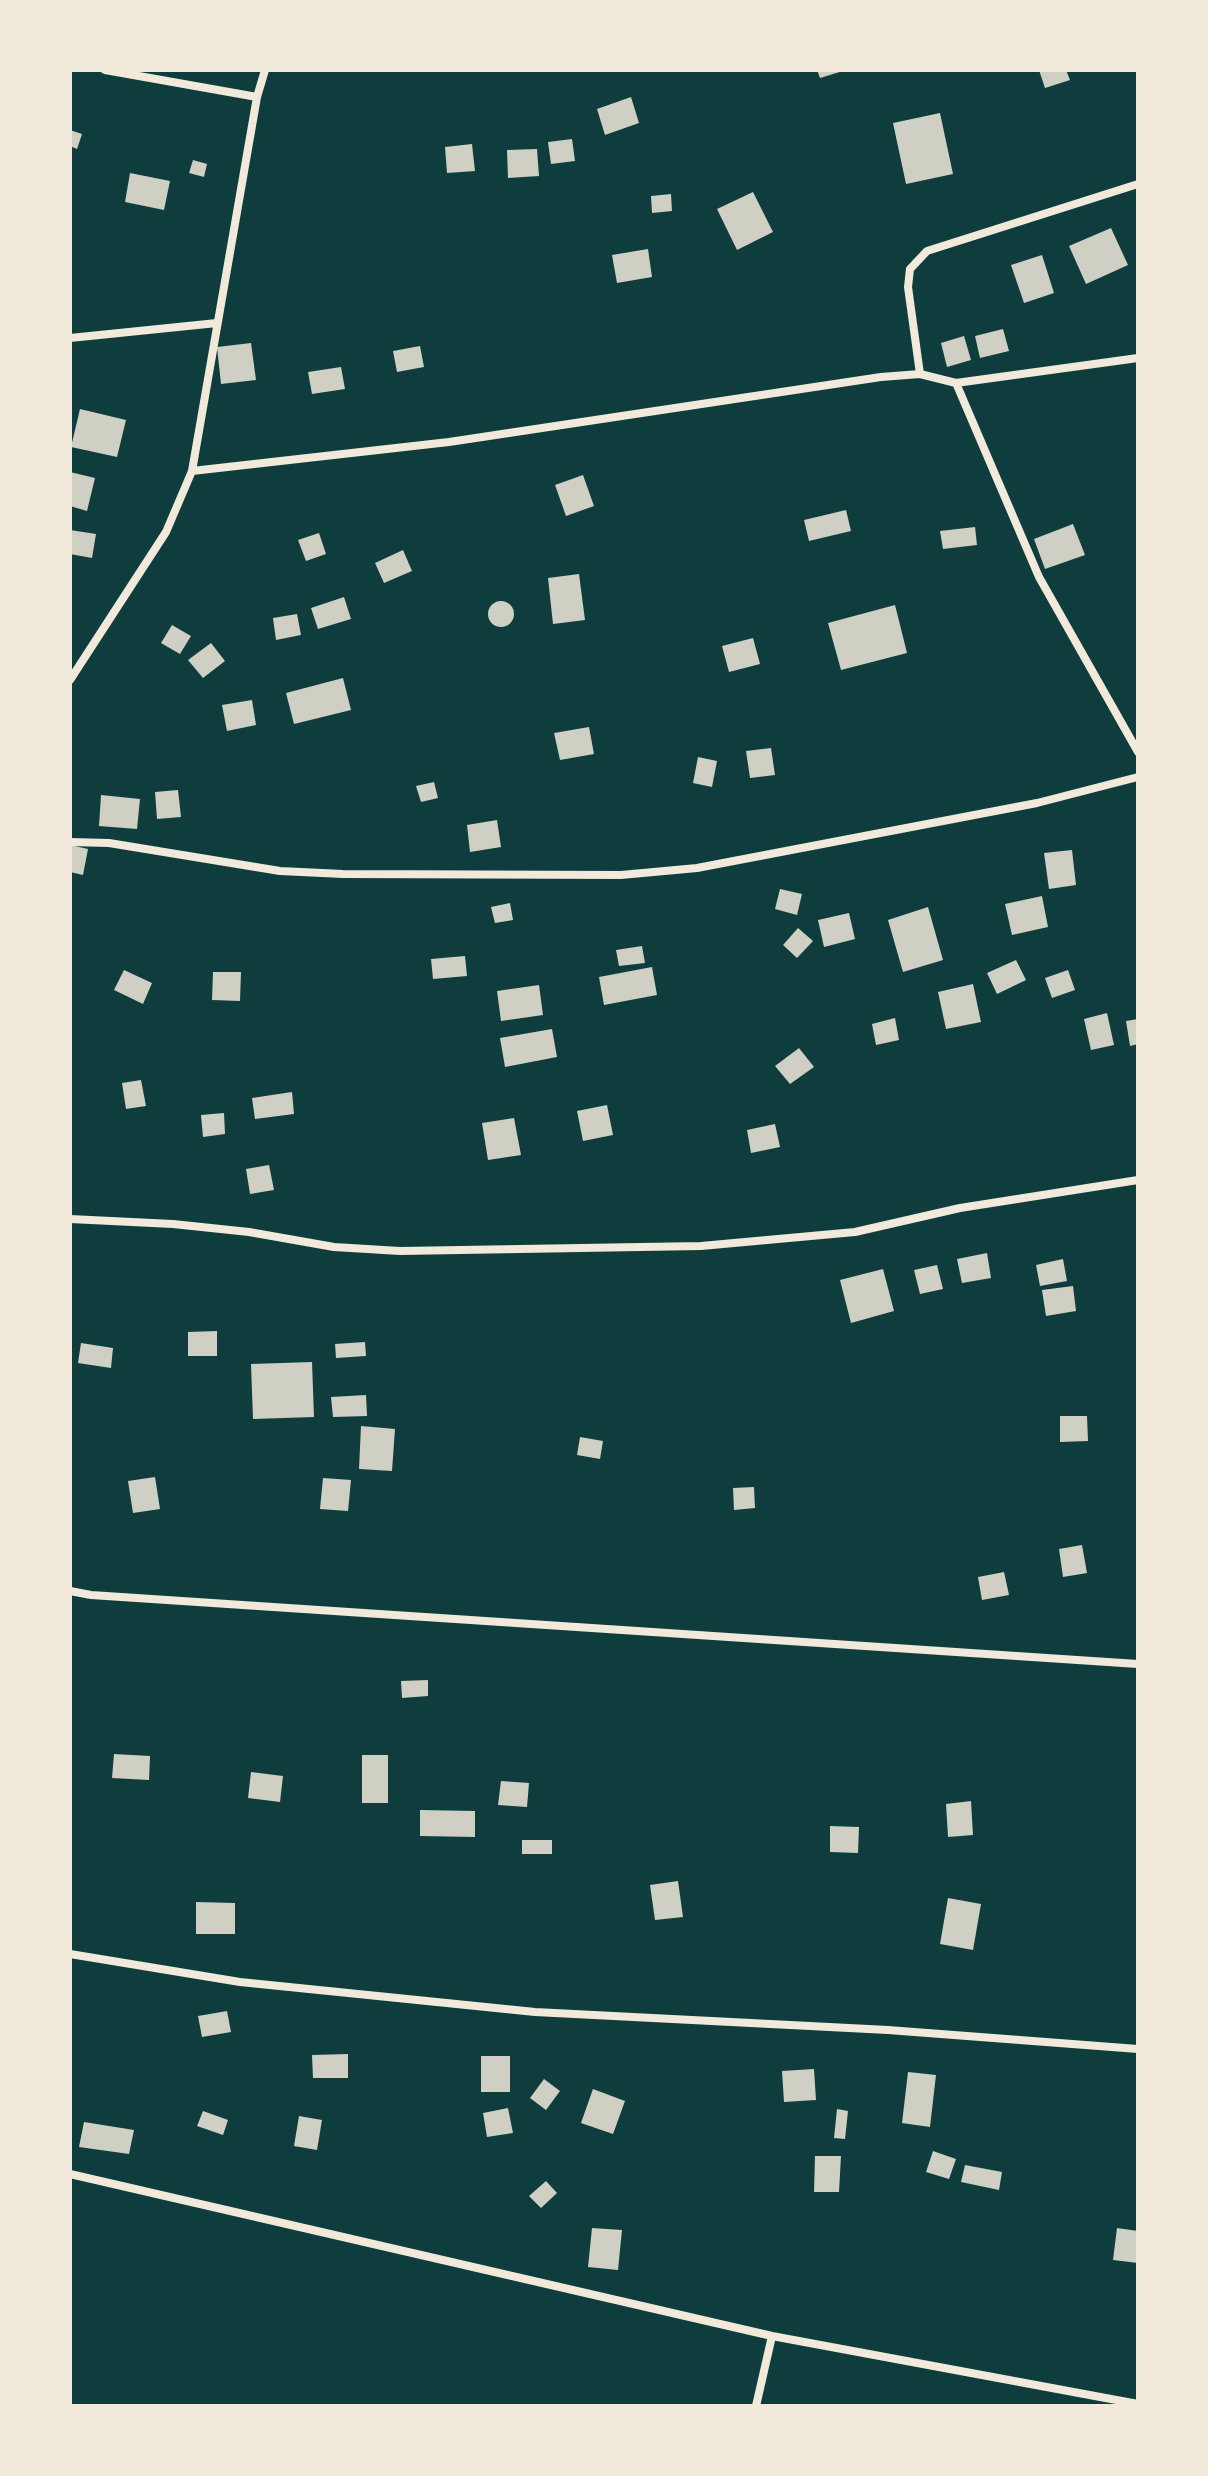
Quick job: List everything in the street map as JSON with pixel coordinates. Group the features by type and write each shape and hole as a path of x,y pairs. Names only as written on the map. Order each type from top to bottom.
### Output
{"street":[{"path":"105,70 257,97"},
{"path":"70,680 166,532 192,471 257,97 265,70"},
{"path":"920,374 908,287 910,269 927,251 1138,184"},
{"path":"70,338 217,323"},
{"path":"192,471 449,442 866,379 920,374 956,383 1138,358"},
{"path":"956,383 1039,577 1138,752"},
{"path":"70,842 109,843 296,872 621,875 697,868 1037,803 1138,777"},
{"path":"70,1219 173,1224 249,1232 334,1247 400,1251 701,1246 855,1232 960,1208 1138,1180"},
{"path":"70,1591 91,1595 1138,1664"},
{"path":"70,1954 240,1982 535,2012 888,2030 1138,2049"},
{"path":"70,2174 772,2336 1138,2404"},
{"path":"756,2406 772,2336"}],"building":[{"path":"817,70 843,70 843,71 820,78"},
{"path":"1039,70 1066,70 1070,80 1045,88"},
{"path":"631,97 639,123 605,135 597,109"},
{"path":"940,113 953,174 906,184 893,123"},
{"path":"70,130 82,134 77,149 70,146"},
{"path":"572,139 575,161 551,164 548,142"},
{"path":"472,144 475,171 447,173 445,147"},
{"path":"537,149 539,176 508,178 507,150"},
{"path":"193,160 207,164 204,177 189,173"},
{"path":"130,173 170,181 164,210 125,202"},
{"path":"753,192 773,232 737,250 717,209"},
{"path":"671,194 672,211 652,213 651,196"},
{"path":"1111,228 1128,265 1086,284 1069,246"},
{"path":"648,249 652,277 617,283 612,255"},
{"path":"1042,255 1054,293 1024,303 1011,265"},
{"path":"1003,329 1009,351 980,358 975,336"},
{"path":"964,336 971,360 947,367 941,343"},
{"path":"251,343 256,380 221,384 217,347"},
{"path":"420,346 424,367 397,372 393,351"},
{"path":"341,367 345,389 312,394 308,372"},
{"path":"80,409 126,420 117,457 71,447"},
{"path":"70,472 95,478 87,511 70,506"},
{"path":"583,475 594,506 566,516 555,485"},
{"path":"846,510 851,531 809,541 804,520"},
{"path":"1073,524 1085,555 1045,569 1034,539"},
{"path":"975,527 977,545 943,549 940,531"},
{"path":"70,530 96,534 92,558 70,554"},
{"path":"319,533 326,554 306,561 298,540"},
{"path":"403,550 412,571 384,583 375,563"},
{"path":"579,574 585,620 553,624 548,578"},
{"path":"344,597 351,619 318,629 311,608"},
{"path":"501,601 510,605 514,614 510,623 501,627 492,623 488,614 492,605"},
{"path":"895,605 907,653 841,670 828,623"},
{"path":"297,614 301,635 276,640 273,618"},
{"path":"172,625 191,636 180,654 161,643"},
{"path":"753,638 760,664 729,672 722,646"},
{"path":"211,643 225,661 203,678 188,660"},
{"path":"343,678 351,710 294,724 286,693"},
{"path":"252,700 256,725 227,731 222,705"},
{"path":"589,727 594,754 560,760 554,733"},
{"path":"771,748 775,775 750,778 746,751"},
{"path":"698,757 717,761 712,787 693,783"},
{"path":"434,782 438,798 421,802 416,786"},
{"path":"178,790 181,817 157,819 155,792"},
{"path":"101,795 140,799 137,829 99,826"},
{"path":"497,820 501,847 470,852 467,825"},
{"path":"70,845 88,849 83,875 70,872"},
{"path":"1072,850 1076,885 1049,889 1044,853"},
{"path":"780,889 802,894 797,915 775,909"},
{"path":"1042,896 1048,927 1012,935 1005,904"},
{"path":"510,903 513,920 495,923 491,907"},
{"path":"928,907 943,960 903,972 888,920"},
{"path":"849,913 855,939 824,947 818,920"},
{"path":"798,928 813,941 797,958 783,945"},
{"path":"642,946 645,963 619,966 616,950"},
{"path":"465,956 467,976 433,979 431,959"},
{"path":"1016,960 1026,980 997,994 987,973"},
{"path":"652,967 657,995 604,1005 599,977"},
{"path":"124,970 152,983 143,1004 114,990"},
{"path":"1068,970 1075,990 1052,998 1045,978"},
{"path":"213,972 241,972 240,1001 212,1000"},
{"path":"973,984 981,1022 946,1029 938,992"},
{"path":"539,985 543,1015 501,1021 497,991"},
{"path":"1107,1013 1114,1045 1091,1050 1084,1019"},
{"path":"895,1018 899,1040 876,1045 872,1024"},
{"path":"1138,1019 1138,1044 1130,1046 1126,1021"},
{"path":"552,1029 557,1057 505,1067 500,1038"},
{"path":"799,1048 814,1067 790,1084 775,1066"},
{"path":"141,1080 146,1106 126,1109 122,1083"},
{"path":"292,1092 294,1114 255,1119 252,1098"},
{"path":"607,1105 613,1135 583,1141 577,1111"},
{"path":"224,1113 225,1134 203,1137 201,1115"},
{"path":"514,1118 521,1155 488,1160 482,1123"},
{"path":"775,1124 780,1147 751,1153 747,1130"},
{"path":"269,1165 274,1190 250,1194 246,1169"},
{"path":"987,1253 991,1278 962,1283 957,1259"},
{"path":"1063,1259 1067,1281 1040,1286 1036,1265"},
{"path":"937,1265 943,1289 920,1294 914,1270"},
{"path":"883,1269 894,1311 851,1323 840,1280"},
{"path":"1073,1286 1076,1311 1046,1316 1042,1290"},
{"path":"217,1331 217,1356 188,1356 188,1332"},
{"path":"365,1342 366,1356 336,1358 335,1344"},
{"path":"81,1343 113,1348 111,1368 78,1363"},
{"path":"312,1362 314,1417 253,1419 251,1364"},
{"path":"366,1395 367,1416 333,1417 331,1397"},
{"path":"1060,1416 1087,1416 1088,1441 1060,1442"},
{"path":"361,1426 395,1429 392,1471 359,1469"},
{"path":"580,1437 603,1441 600,1459 577,1455"},
{"path":"155,1477 160,1509 133,1513 128,1481"},
{"path":"323,1478 351,1480 348,1511 320,1509"},
{"path":"754,1487 755,1508 734,1510 733,1488"},
{"path":"1082,1545 1087,1573 1063,1577 1059,1549"},
{"path":"1004,1572 1009,1595 982,1600 978,1577"},
{"path":"428,1680 428,1696 402,1698 401,1681"},
{"path":"114,1754 150,1756 149,1780 112,1778"},
{"path":"362,1755 388,1755 388,1803 362,1803"},
{"path":"251,1772 283,1776 280,1802 248,1798"},
{"path":"501,1781 529,1783 527,1807 498,1805"},
{"path":"971,1801 973,1835 948,1837 946,1804"},
{"path":"420,1810 475,1811 475,1837 420,1836"},
{"path":"830,1826 859,1827 858,1853 830,1852"},
{"path":"522,1840 552,1840 552,1854 522,1854"},
{"path":"678,1881 683,1917 655,1920 650,1885"},
{"path":"948,1898 981,1904 973,1950 940,1944"},
{"path":"196,1902 235,1903 235,1934 196,1934"},
{"path":"227,2011 231,2032 202,2037 198,2016"},
{"path":"348,2054 348,2078 313,2078 312,2055"},
{"path":"481,2056 510,2056 510,2092 481,2092"},
{"path":"814,2069 816,2100 784,2102 782,2071"},
{"path":"908,2072 936,2075 930,2127 902,2123"},
{"path":"544,2079 560,2091 546,2110 530,2098"},
{"path":"593,2089 625,2101 613,2134 581,2123"},
{"path":"508,2108 513,2133 487,2137 483,2113"},
{"path":"837,2109 848,2111 845,2139 834,2138"},
{"path":"203,2111 228,2120 223,2135 197,2126"},
{"path":"299,2116 322,2120 317,2150 294,2146"},
{"path":"84,2122 134,2130 129,2154 79,2147"},
{"path":"933,2151 956,2159 949,2179 926,2172"},
{"path":"815,2156 841,2156 839,2192 814,2192"},
{"path":"965,2165 1002,2172 999,2190 961,2182"},
{"path":"546,2181 557,2193 541,2208 529,2196"},
{"path":"592,2228 622,2230 618,2270 588,2267"},
{"path":"1117,2228 1138,2231 1138,2263 1113,2260"}]}
